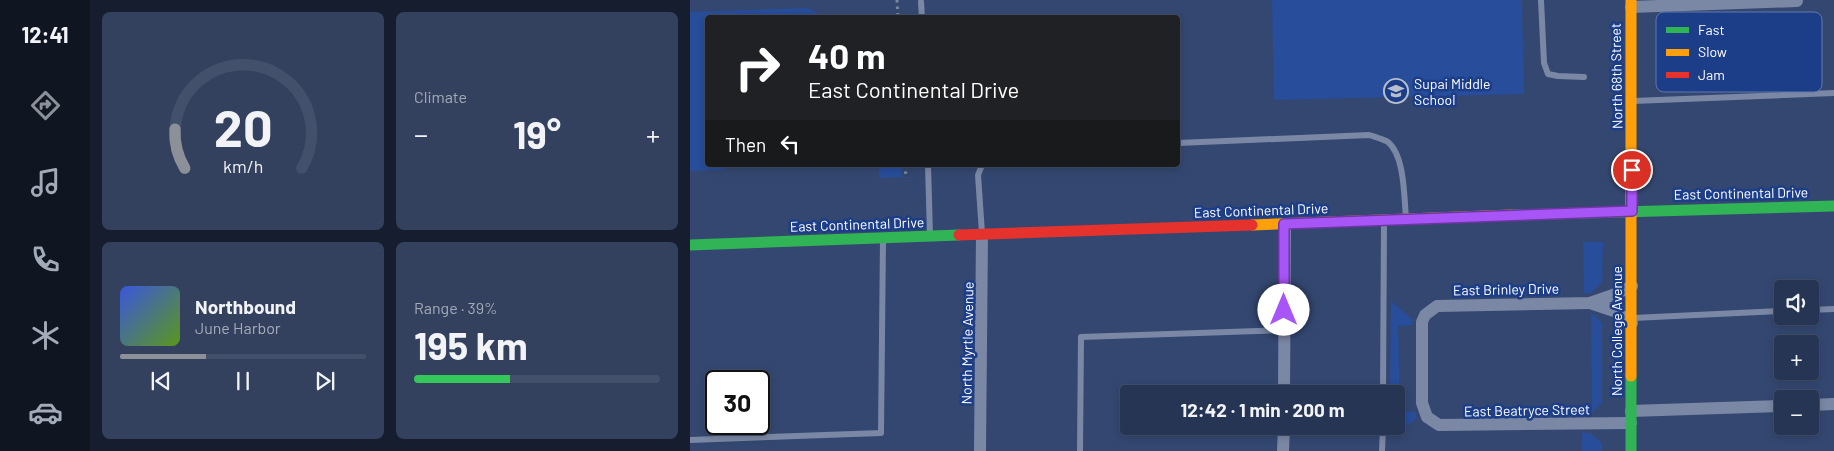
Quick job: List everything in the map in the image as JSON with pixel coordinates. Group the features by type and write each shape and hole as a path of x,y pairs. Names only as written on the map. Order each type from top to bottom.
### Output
{"street":[{"path":"1630,3 1797,1"},
{"name":"North 68th Street","path":"1630,3 1632,211"},
{"name":"East Continental Drive","path":"690,245 1632,211 1834,206"},
{"name":"North College Avenue","path":"1631,451 1632,211"},
{"path":"1284,224 1284,385"},
{"name":"North Myrtle Avenue","path":"980,451 982,235"},
{"name":"East Brinley Drive","path":"1427,416 1422,403 1421,329 1425,315 1437,306 1590,302 1613,295 1632,286"},
{"name":"East Brinley Drive","path":"1590,302 1632,320"},
{"path":"1819,405 1834,404"},
{"name":"East Beatryce Street","path":"1427,416 1439,425 1446,426 1631,417 1774,407"},
{"path":"1283,451 1284,435"}],"lane":[{"path":"1542,0 1544,63 1548,74 1584,77"},
{"path":"921,2 922,15"},
{"path":"1631,101 1834,93"},
{"path":"1180,143 1369,135 1388,142 1398,158 1403,179 1406,220"},
{"path":"928,167 930,237"},
{"path":"981,167 978,175 982,235"},
{"path":"1383,385 1384,220"},
{"path":"690,440 881,433 883,238"},
{"path":"1819,310 1834,309"},
{"path":"1632,320 1774,311"},
{"path":"1080,451 1081,337 1284,330"},
{"path":"1382,451 1383,435"}],"path":[{"path":"897,0 898,15"},
{"path":"905,167 906,178"}],"shaded area":[{"path":"1272,0 1522,0 1524,94 1274,100"},
{"path":"808,8 821,15 705,15 705,167 732,167 720,170 690,171 690,12"},
{"path":"879,167 901,167 902,177 879,178"},
{"path":"1583,242 1603,242 1602,282 1591,293 1584,293"},
{"path":"1391,301 1413,320 1412,325 1398,326 1399,385 1390,385"},
{"path":"1591,312 1602,323 1602,403 1592,412"},
{"path":"1405,412 1415,412 1417,418 1405,427"},
{"path":"1582,433 1590,433 1602,443 1602,451 1582,451"}],"traffic: fast":[{"path":"1511,215 1834,206"},
{"path":"690,245 959,235"},
{"path":"1631,376 1631,451"}],"traffic: slow":[{"path":"1631,0 1631,376"},
{"path":"1252,225 1511,215"}],"traffic: jam":[{"path":"959,235 1252,225"}],"place":[{"name":"Supai Middle School","path":"1396,91"}],"route":[{"path":"1284,310 1284,224 1632,211 1632,170"}]}
